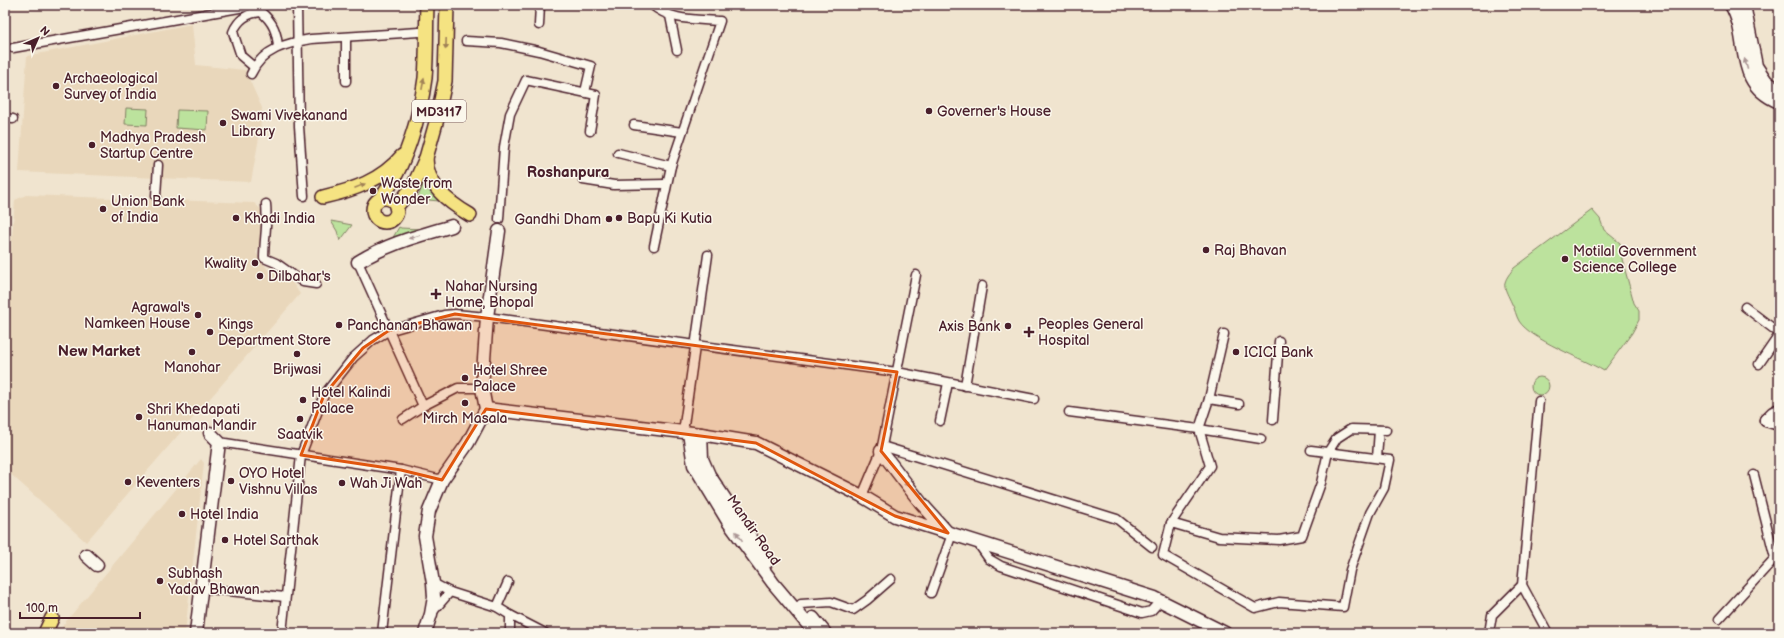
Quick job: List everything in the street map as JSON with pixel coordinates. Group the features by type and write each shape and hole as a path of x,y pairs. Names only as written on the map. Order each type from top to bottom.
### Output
{"main road":[{"name":"MD3117","path":"427,5 425,78 417,114 406,151 395,179 381,198 374,204 372,209 374,217 383,223 392,220 396,216 396,207 413,187 426,158 437,119 445,81 447,5"},
{"path":"323,197 368,183 396,163 406,151"},
{"path":"426,158 426,169 445,198 470,215"},
{"path":"381,198 390,199 396,207"},
{"path":"45,633 52,618"}],"street":[{"path":"13,48 256,5"},
{"path":"297,5 299,126 304,196"},
{"path":"539,25 540,5"},
{"path":"652,5 657,10 670,16 720,21 671,166 654,246"},
{"path":"1731,5 1737,18 1748,72 1762,92 1779,102"},
{"path":"1744,5 1756,66 1766,82 1779,91"},
{"path":"278,47 277,32 268,18 261,12 253,13 237,23 233,32 241,56 253,70 263,56 278,47 298,41 419,32"},
{"path":"670,16 677,50"},
{"path":"346,38 346,81"},
{"path":"466,41 501,43 539,51 591,66 585,92"},
{"path":"499,219 504,147 510,114 526,80 596,95 590,131"},
{"path":"634,125 682,132"},
{"path":"618,153 671,166"},
{"path":"156,196 158,165"},
{"path":"583,180 614,185 666,184"},
{"path":"266,204 268,219 264,240 264,258 276,263 303,282 316,284"},
{"path":"423,406 358,262 378,249 452,226"},
{"path":"425,633 431,614 434,597 425,536 429,511 442,480 468,443 486,409 482,388 487,316 499,231"},
{"path":"691,433 696,344 708,256"},
{"path":"862,496 882,448 916,275"},
{"path":"965,386 982,286"},
{"path":"1745,307 1779,334 1759,364"},
{"path":"282,633 301,455 321,402 334,381 363,348 388,331 444,315 455,314 487,316 897,372 1034,399"},
{"path":"1224,334 1200,429 1210,466 1171,522 1163,555 1255,608 1279,602 1343,607 1350,570 1370,512 1384,488 1390,460 1311,450"},
{"path":"1273,420 1280,341"},
{"path":"940,421 948,383"},
{"path":"403,419 423,406 458,388 482,388"},
{"path":"1209,398 1239,404"},
{"path":"1539,401 1522,585 1548,633"},
{"path":"486,409 691,433 756,443 862,496 895,516 1160,601 1225,633"},
{"path":"1766,420 1773,413 1779,410"},
{"path":"1069,412 1200,429 1261,439"},
{"path":"1766,420 1779,417"},
{"path":"1766,420 1779,424"},
{"path":"1171,522 1219,537 1279,540 1302,536 1321,483 1328,452 1336,438 1351,429 1382,430 1377,458"},
{"path":"210,433 219,442 401,470 442,480"},
{"name":"Mandir Road","path":"691,433 709,475 775,574 825,633"},
{"name":"Mandir Road","path":"691,433 694,465 729,523 773,583 815,633"},
{"path":"196,633 200,588 219,442"},
{"path":"882,448 921,503 950,533"},
{"path":"882,448 1117,519 1152,547"},
{"path":"382,633 401,470"},
{"path":"1719,619 1777,557 1754,475"},
{"path":"931,593 950,533"},
{"path":"977,542 989,559 1001,566 1142,613 1151,611 1160,601"},
{"path":"86,555 97,565"},
{"path":"800,604 831,602 853,610 891,579"},
{"path":"497,607 508,582"},
{"path":"433,583 450,592 497,607 545,633"},
{"path":"1489,633 1492,615 1522,585"},
{"path":"200,588 285,597"},
{"path":"431,614 450,592"},
{"path":"510,615 510,633"}],"highlighted area":[{"path":"455,314 897,372 881,451 948,533 895,516 756,443 486,409 442,480 401,470 301,455 324,395 363,348 388,331"}],"shaded area":[{"path":"192,24 196,65 245,70 262,108 260,132 251,182 19,172 27,56"},
{"path":"26,195 254,203 265,213 263,236 256,253 268,270 288,276 300,294 86,542 5,469 5,296 8,289 15,200"},
{"path":"201,459 204,463 185,633 60,633 63,625"}],"green space":[{"path":"126,108 148,109 147,125 125,124"},
{"path":"177,110 208,111 207,130 176,128"},
{"path":"425,181 439,201 417,199"},
{"path":"1592,210 1600,219 1604,230 1620,243 1622,259 1634,303 1639,311 1639,320 1632,333 1604,371 1545,342 1525,328 1519,321 1505,289 1505,282 1514,268"},
{"path":"331,221 352,225 340,241 337,231"},
{"path":"399,227 401,228 421,229 391,241"},
{"path":"1540,377 1546,380 1549,386 1546,392 1540,395 1534,392 1531,386 1534,380"}],"place":[{"name":"Archaeological Survey of India","path":"56,86"},
{"name":"Governer's House","path":"929,111"},
{"name":"Swami Vivekanand Library","path":"223,123"},
{"name":"Madhya Pradesh Startup Centre","path":"92,145"},
{"name":"Waste from Wonder","path":"373,191"},
{"name":"Union Bank of India","path":"103,209"},
{"name":"Khadi India","path":"236,218"},
{"name":"Bapu Ki Kutia","path":"619,218"},
{"name":"Gandhi Dham","path":"609,219"},
{"name":"Raj Bhavan","path":"1206,250"},
{"name":"Motilal Government Science College","path":"1565,259"},
{"name":"Kwality","path":"255,263"},
{"name":"Dilbahar's","path":"260,276"},
{"name":"Nahar Nursing Home, Bhopal","path":"436,294"},
{"name":"Agrawal's Namkeen House","path":"198,315"},
{"name":"Panchanan Bhawan","path":"339,325"},
{"name":"Axis Bank","path":"1008,326"},
{"name":"Kings Department Store","path":"210,332"},
{"name":"Peoples General Hospital","path":"1029,332"},
{"name":"Manohar","path":"192,352"},
{"name":"ICICI Bank","path":"1236,352"},
{"name":"Brijwasi","path":"297,354"},
{"name":"Hotel Shree Palace","path":"465,378"},
{"name":"Hotel Kalindi Palace","path":"303,400"},
{"name":"Mirch Masala","path":"465,403"},
{"name":"Shri Khedapati Hanuman Mandir","path":"139,417"},
{"name":"Saatvik","path":"300,419"},
{"name":"OYO Hotel Vishnu Villas","path":"231,481"},
{"name":"Keventers","path":"128,482"},
{"name":"Wah Ji Wah","path":"342,483"},
{"name":"Hotel India","path":"182,514"},
{"name":"Hotel Sarthak","path":"225,540"},
{"name":"Subhash Yadav Bhawan","path":"160,581"}],"district":[{"name":"Roshanpura","path":"568,172"},
{"name":"New Market","path":"99,351"}]}
